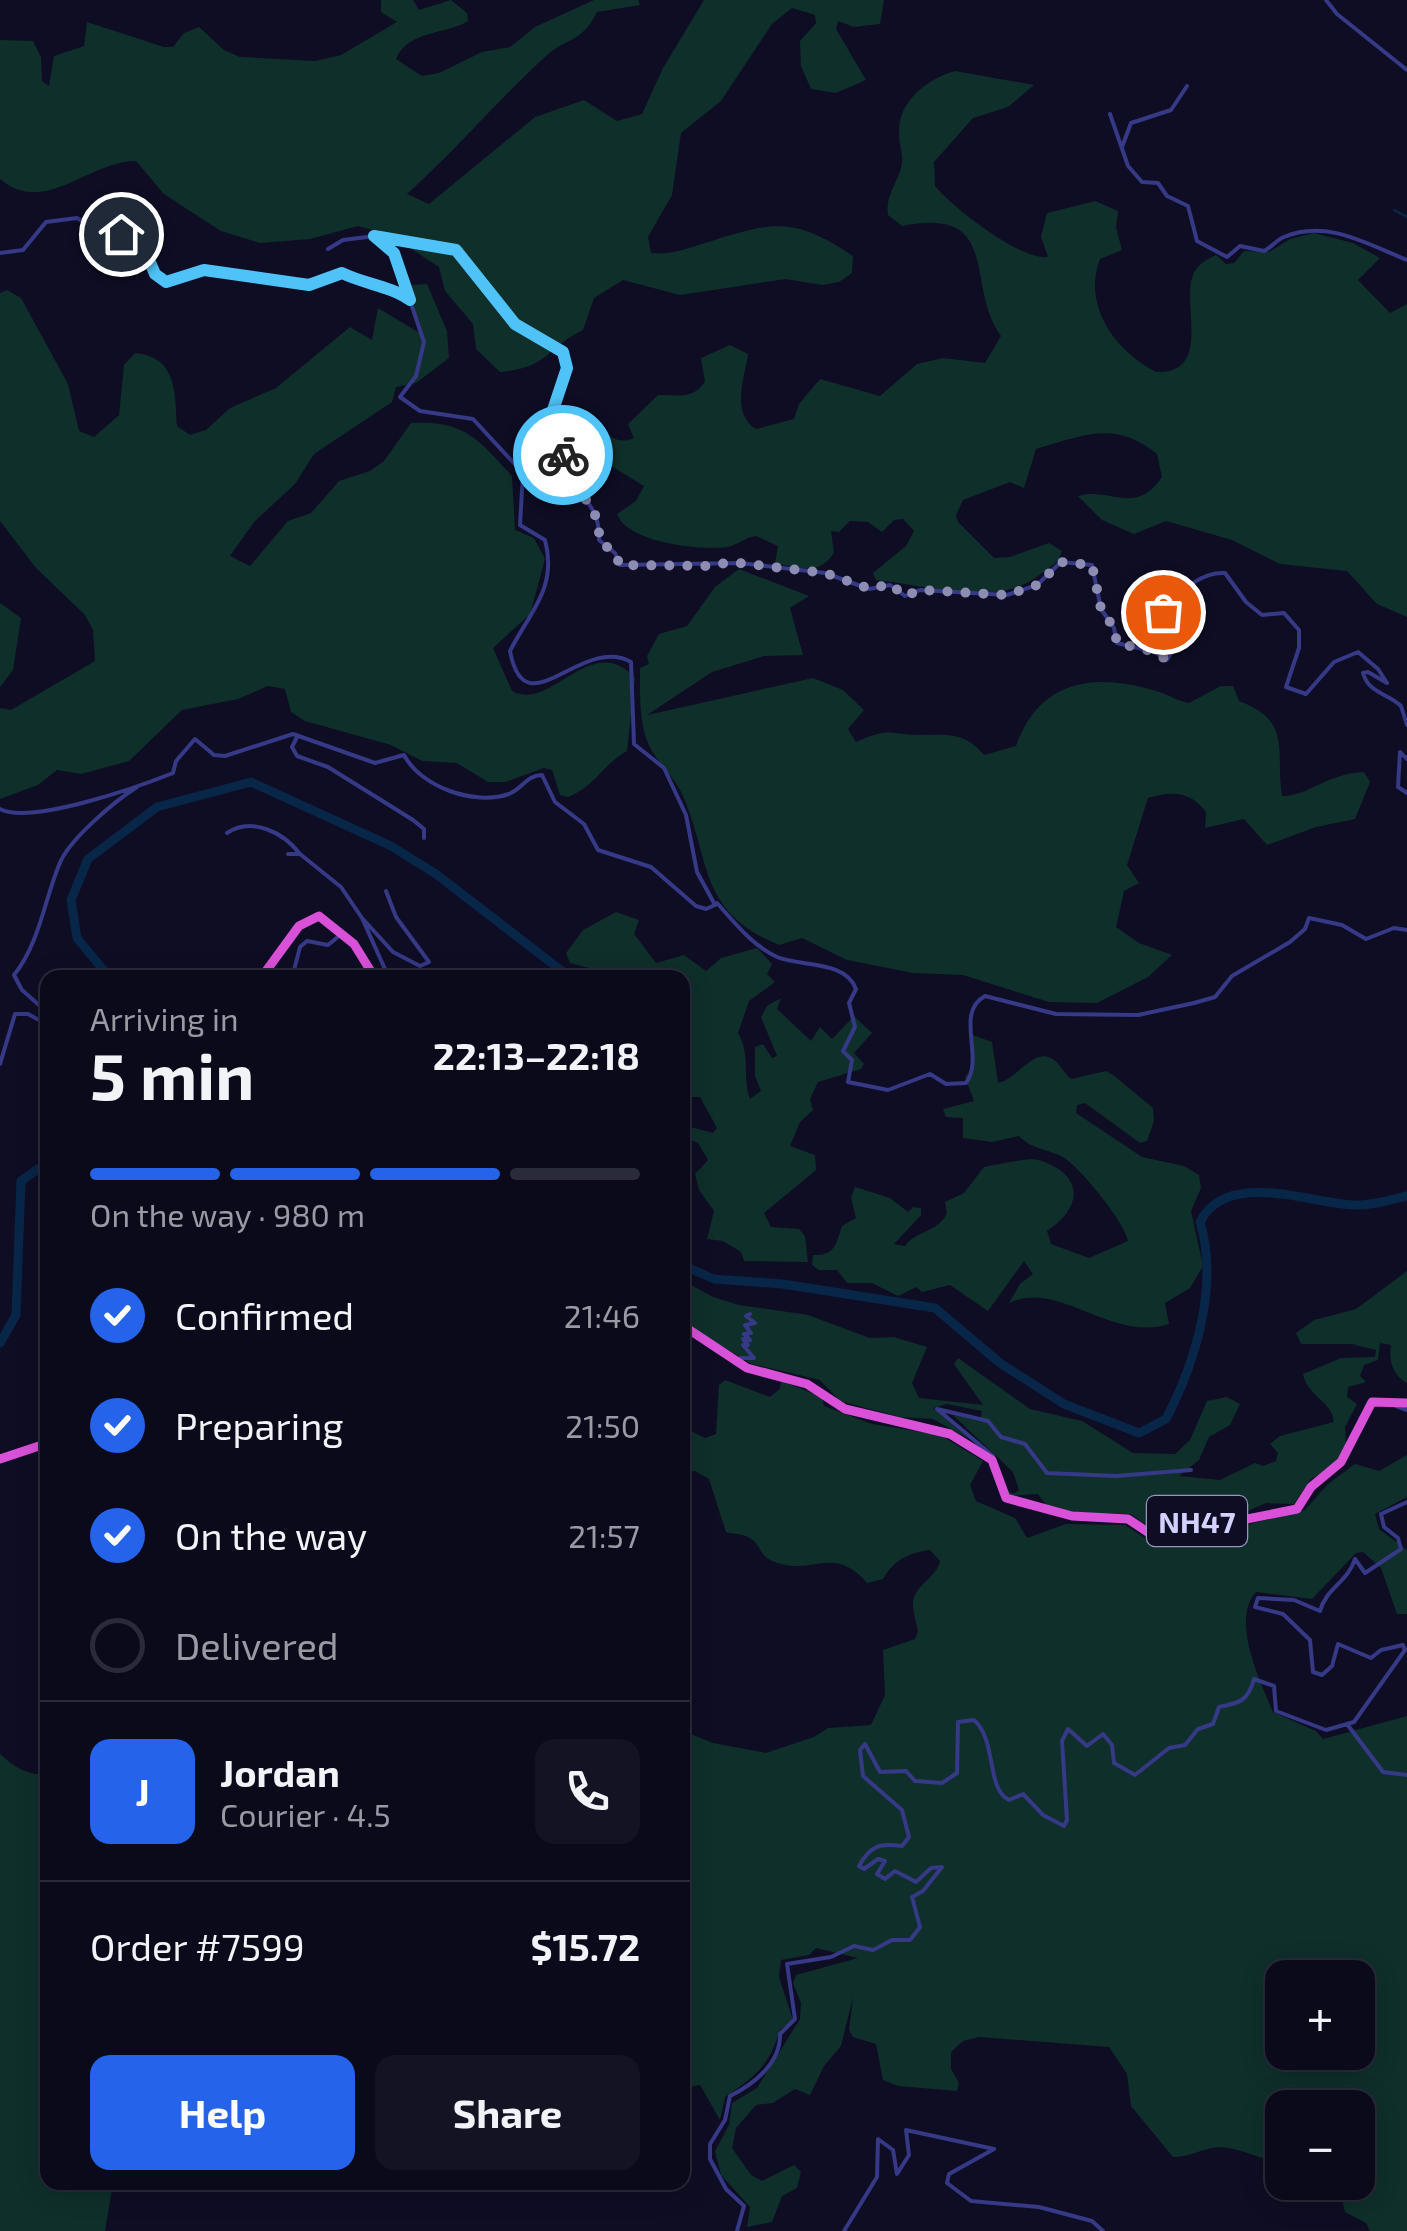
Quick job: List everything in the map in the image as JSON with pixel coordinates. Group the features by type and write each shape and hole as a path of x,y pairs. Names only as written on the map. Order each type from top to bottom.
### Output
{"highway":[{"path":"267,970 310,916 324,916 362,955 370,970"},
{"name":"NH47","path":"690,1331 747,1368 808,1384 845,1409 950,1434 996,1466 1006,1498 1072,1516 1128,1519 1155,1537 1166,1536 1190,1520 1228,1524 1297,1509 1311,1488 1341,1462 1372,1402 1407,1406"},
{"path":"0,1459 40,1446"}],"street":[{"path":"1326,0 1336,14 1407,70"},
{"path":"1122,148 1131,123 1171,110 1187,86"},
{"path":"1110,114 1138,180 1158,183 1167,196 1188,206 1197,241 1220,256 1226,257 1240,246 1264,251 1282,237 1316,228 1352,237 1407,260"},
{"path":"0,253 23,250 46,222 77,218 97,230 141,241 155,274 166,282 204,270 309,285 342,273 367,286 392,289 410,300"},
{"path":"374,236 394,253 424,354 416,376 400,397 420,411 473,419 523,473 520,525 544,540 547,576 540,602 510,651 520,680 530,686 543,685 600,655 631,662 634,744 664,768 686,815 698,872 715,902 758,946 778,957 836,970 853,982 856,989 849,1003 855,1027 843,1051 852,1060 848,1082 888,1090 930,1074 946,1084 966,1083 976,1055 970,1033 972,1012 985,996 1056,1014 1138,1015 1215,997 1232,976 1290,942 1305,929 1309,918 1342,925 1366,939 1394,928 1407,930"},
{"path":"328,249 343,240 374,236 456,250 515,324 563,352 567,368 551,416 562,447 560,466 587,498 600,526 599,540 615,554 620,565 740,563 825,573 870,589 890,584 905,596 920,590 1007,595 1037,585 1061,562 1092,565 1101,609 1114,628 1117,643 1155,652 1167,660 1172,653 1157,638 1152,620 1175,593 1212,573 1225,573 1246,602 1262,615 1284,613 1299,630 1300,648 1286,687 1306,694 1343,655 1358,652 1378,669 1387,684 1368,672 1363,673 1366,680 1379,695 1401,706 1407,726"},
{"path":"0,809 23,816 145,784 173,773 176,761 195,739 214,755 224,756 297,737 375,763 404,755 437,786 458,793 506,795 534,775 542,775 554,802 584,824 598,850 650,867 696,906 711,908 715,902"},
{"path":"297,737 292,746 297,756 328,768 413,820 424,830 424,838"},
{"path":"1407,759 1400,752 1398,787 1407,793"},
{"path":"40,1006 22,990 14,975 24,963 43,918 58,867 67,852 119,798 145,784"},
{"path":"227,833 236,827 277,831 341,888 362,918 405,960 420,966 430,962 396,917 386,892"},
{"path":"288,854 300,854"},
{"path":"362,918 385,970"},
{"path":"294,970 300,947 307,942 328,945 342,933"},
{"path":"0,1064 14,1014 28,1014 40,1021"},
{"path":"730,1359 754,1358 742,1344 748,1345 744,1338 750,1340 744,1334 751,1333 745,1325 755,1323 746,1316 750,1314"},
{"path":"996,1466 981,1443 937,1409 988,1421 1001,1436 1025,1444 1047,1473 1116,1476 1191,1470"},
{"path":"737,2231 744,2206 726,2189 712,2165 710,2144 726,2120 730,2096 762,2077 780,2046 780,2034 795,2019 787,1964 832,1957 854,1946 873,1950 892,1940 910,1940 920,1927 912,1897 942,1867 931,1868 916,1882 895,1871 885,1878 877,1874 884,1862 878,1859 864,1868 860,1866 868,1850 882,1844 902,1846 909,1837 902,1810 863,1776 860,1750 866,1744 880,1772 906,1771 915,1781 942,1783 956,1773 958,1722 974,1720 981,1726 1002,1797 1008,1800 1023,1794 1043,1815 1064,1826 1062,1741 1068,1728 1087,1746 1103,1734 1112,1745 1114,1763 1135,1775 1170,1748 1185,1744 1198,1729 1213,1724 1218,1707 1240,1704 1250,1694 1254,1679 1274,1686 1276,1711 1326,1730 1348,1724 1377,1691 1405,1650 1403,1645 1381,1650 1370,1658 1338,1644 1332,1666 1322,1675 1313,1672 1310,1640 1283,1614 1254,1607 1258,1598 1274,1598 1320,1611 1323,1597 1350,1576 1354,1559 1365,1573 1401,1549 1398,1538 1384,1527 1382,1514 1407,1502"},
{"path":"1348,1724 1388,1776 1407,1775"},
{"path":"844,2231 877,2177 878,2138 893,2150 897,2174 909,2155 906,2130 994,2149 949,2174 946,2183 971,2201 1039,2207 1092,2221 1104,2231"}],"green space":[{"path":"381,0 413,0 419,10 451,0 467,13 468,21 418,38 402,50 396,59 422,76 439,73 482,52 510,47 535,27 594,0 638,0 640,5 597,12 580,35 546,56 407,194 429,204 535,117 584,100 617,121 642,114 663,68 704,0 884,0 880,24 854,27 838,21 836,29 866,80 836,93 811,89 801,66 800,41 816,23 815,15 792,8 772,24 721,101 681,133 672,195 648,237 651,253 665,253 766,227 797,228 853,256 852,273 839,282 822,285 786,279 680,295 623,280 594,298 583,330 539,361 500,372 476,349 473,324 445,291 439,267 390,235 358,226 310,239 260,243 221,231 164,194 136,161 118,163 50,190 17,189 0,179 0,40 33,41 41,57 42,81 49,86 54,56 84,46 87,22 164,47 173,47 184,33 199,27 224,50 240,57 315,61 341,55 397,22 381,12"},
{"path":"955,71 1034,85 1008,107 973,118 934,162 935,186 988,231 1036,256 1048,257 1041,237 1047,213 1095,201 1118,211 1116,227 1122,250 1100,259 1095,293 1106,325 1116,339 1127,352 1156,372 1173,370 1184,362 1190,350 1193,275 1199,265 1212,257 1216,255 1226,264 1234,263 1244,251 1269,252 1290,239 1314,233 1353,243 1380,258 1358,280 1390,313 1407,304 1407,617 1377,604 1347,571 1280,564 1232,540 1166,521 1134,534 1102,520 1078,496 1132,498 1152,489 1162,477 1157,454 1142,443 1113,434 1085,435 1036,449 1024,488 1010,482 963,500 956,515 958,522 994,558 1010,557 1049,543 1062,551 1057,561 1042,573 1005,590 962,592 876,580 873,573 906,546 914,531 903,519 894,520 882,532 868,522 850,521 839,532 831,531 834,553 815,568 775,563 778,546 756,536 727,547 700,547 649,538 623,524 617,514 636,501 644,486 593,455 556,420 558,412 580,412 614,438 634,438 628,424 658,395 683,395 700,388 705,382 701,358 730,345 748,354 741,404 743,414 756,429 794,419 799,404 820,379 880,396 917,364 943,358 985,363 1001,336 990,316 976,254 968,239 955,228 934,223 902,226 888,215 902,162 899,131 904,110 926,85"},
{"path":"427,284 447,331 449,358 416,383 396,387 392,402 314,454 295,484 254,522 230,556 250,566 288,521 311,513 339,481 370,471 384,461 411,423 445,425 469,434 512,476 515,530 534,538 545,559 530,614 493,648 512,691 527,695 587,666 603,662 619,665 635,678 627,751 586,787 568,797 560,795 552,770 544,768 505,782 488,782 457,763 422,761 391,745 305,721 291,712 285,689 268,686 238,699 182,710 129,761 81,774 57,770 38,785 0,799 0,708 11,710 95,661 93,630 85,615 36,568 0,521 0,293 7,290 21,298 68,384 79,431 94,437 119,415 124,365 135,353 159,361 166,369 174,389 177,426 190,435 206,430 230,408 276,388 350,327 372,340 378,308 418,332 411,285"},
{"path":"739,569 809,596 790,608 803,655 764,656 712,672 647,715 813,678 843,690 864,710 848,729 856,742 882,733 947,735 962,738 984,755 1016,746 1026,723 1040,706 1073,686 1114,682 1189,703 1221,686 1233,686 1239,701 1268,718 1274,728 1280,751 1282,796 1351,773 1364,772 1370,782 1355,819 1316,827 1267,845 1244,819 1205,828 1206,812 1187,796 1165,794 1148,798 1127,865 1139,883 1124,891 1116,927 1139,943 1172,955 1148,977 1097,1003 1049,1002 963,975 913,973 847,960 802,938 779,945 753,932 720,900 683,796 649,745 641,712 640,668 649,664 647,656 659,634 687,626 715,587"},
{"path":"0,603 21,618 13,670 0,687"},
{"path":"616,912 639,920 634,934 656,963 684,955 706,971 721,958 757,948 772,964 767,974 775,982 749,1001 738,1033 750,1099 761,1091 755,1076 755,1047 763,1044 772,1058 777,1056 761,1017 767,1006 781,998 777,1009 811,1041 820,1027 832,1039 854,1016 872,1033 854,1053 864,1064 861,1069 818,1082 810,1099 813,1110 800,1122 790,1146 815,1155 816,1170 764,1213 771,1227 799,1229 805,1236 808,1262 744,1261 741,1252 723,1241 707,1239 714,1211 699,1190 695,1174 708,1160 698,1143 690,1140 690,1127 713,1133 717,1128 700,1097 690,1097 690,970 590,970 570,963 566,953 583,930"},
{"path":"973,1035 992,1042 998,1083 1040,1057 1054,1060 1071,1079 1106,1071 1113,1075 1153,1108 1154,1121 1147,1141 1140,1143 1085,1103 1077,1105 1076,1113 1142,1157 1184,1166 1199,1175 1201,1188 1191,1211 1203,1266 1190,1288 1165,1303 1169,1324 1148,1328 1127,1325 1047,1299 1009,1303 1020,1284 1033,1274 1024,1261 988,1311 950,1285 922,1292 916,1287 898,1296 872,1283 847,1283 837,1270 819,1270 812,1265 813,1255 831,1251 842,1226 856,1218 851,1198 855,1187 890,1198 908,1212 913,1207 921,1208 921,1215 894,1244 905,1246 943,1220 947,1213 945,1202 964,1193 984,1167 1028,1160 1038,1160 1064,1173 1074,1191 1068,1211 1047,1231 1051,1244 1089,1258 1128,1241 1100,1195 1069,1161 1019,1136 992,1142 963,1138 963,1118 946,1117 943,1109 974,1101 965,1077 970,1071"},
{"path":"1407,1271 1407,1383 1393,1367 1391,1345 1380,1343 1378,1360 1364,1365 1360,1376 1366,1382 1348,1387 1347,1397 1357,1404 1345,1427 1346,1445 1334,1465 1310,1480 1294,1504 1266,1503 1229,1519 1189,1515 1158,1534 1131,1514 1068,1513 1048,1508 1038,1494 1008,1496 1004,1487 1013,1494 1019,1490 1013,1472 953,1415 980,1421 982,1411 947,1404 933,1408 969,1439 933,1419 900,1417 840,1401 820,1380 752,1364 690,1327 690,1284 739,1305 808,1315 870,1338 894,1337 927,1347 912,1383 919,1398 983,1405 954,1364 958,1358 1030,1409 1082,1421 1133,1453 1175,1454 1190,1440 1207,1401 1227,1397 1240,1404 1230,1425 1209,1437 1199,1460 1179,1476 1220,1480 1255,1463 1263,1466 1276,1461 1278,1453 1270,1444 1280,1436 1334,1422 1303,1374 1341,1358 1375,1357 1376,1350 1352,1344 1301,1344 1296,1333 1314,1320 1356,1309"},
{"path":"725,1380 770,1397 780,1389 781,1381 822,1397 824,1406 872,1424 940,1435 983,1461 970,1485 976,1501 1015,1518 1027,1538 1066,1524 1125,1525 1154,1544 1202,1525 1231,1529 1305,1510 1328,1484 1355,1464 1379,1471 1407,1455 1407,1497 1375,1514 1379,1529 1407,1550 1407,1614 1397,1614 1381,1568 1363,1552 1356,1553 1312,1599 1256,1592 1246,1618 1250,1652 1273,1712 1316,1731 1323,1739 1407,1716 1407,2231 1370,2231 1366,2223 1345,2212 1342,2200 1375,2200 1375,2090 1265,2090 1265,2159 1221,2147 1173,2157 1131,2106 1127,2074 1109,2047 979,2037 963,2041 951,2052 951,2069 959,2083 957,2091 898,2086 883,2080 876,2044 853,2037 849,2030 853,1997 841,2046 824,2066 810,2095 795,2089 773,2103 756,2105 736,2128 732,2148 751,2175 762,2181 794,2165 801,2172 797,2188 782,2196 772,2222 747,2227 750,2207 721,2175 715,2151 729,2125 732,2103 757,2088 800,2019 801,2003 793,1983 796,1975 858,1958 816,1948 809,1955 781,1960 779,1977 793,2020 780,2030 760,2070 725,2097 720,2120 700,2085 690,2087 690,1734 713,1743 766,1753 814,1737 828,1728 871,1725 885,1695 883,1650 915,1639 918,1632 914,1598 940,1561 930,1550 915,1553 897,1562 883,1579 867,1583 843,1565 800,1566 772,1561 750,1538 726,1532 709,1479 690,1472 690,1430 705,1438 716,1434 719,1385"},
{"path":"0,1754 22,1770 40,1774 40,2190 112,2190 105,2231 0,2231"}],"waterway":[{"path":"1394,210 1407,217"},
{"path":"103,970 77,938 71,900 88,859 157,807 251,782 391,846 436,874 561,970"},
{"path":"0,1343 16,1315 21,1181 40,1168"},
{"path":"690,1268 714,1279 783,1284 935,1308 1000,1363 1064,1404 1139,1433 1166,1419 1187,1373 1206,1297 1207,1271 1200,1222 1213,1206 1229,1197 1249,1193 1353,1205 1407,1196"}],"way so far":[{"path":"563,455 560,466 587,498 600,526 599,540 615,554 620,565 696,567 730,562 825,573 837,580 856,580 870,589 890,584 905,596 920,590 964,596 1007,595 1037,585 1061,562 1092,565 1100,588 1101,609 1114,628 1117,643 1129,649 1155,652 1167,660 1172,653 1157,638 1152,625 1152,620 1163,612"}],"route":[{"path":"121,234 141,241 155,274 166,282 204,270 309,285 342,273 367,286 392,289 410,300 394,253 374,236 456,250 515,324 563,352 567,368 552,402 551,416 563,455"}]}
